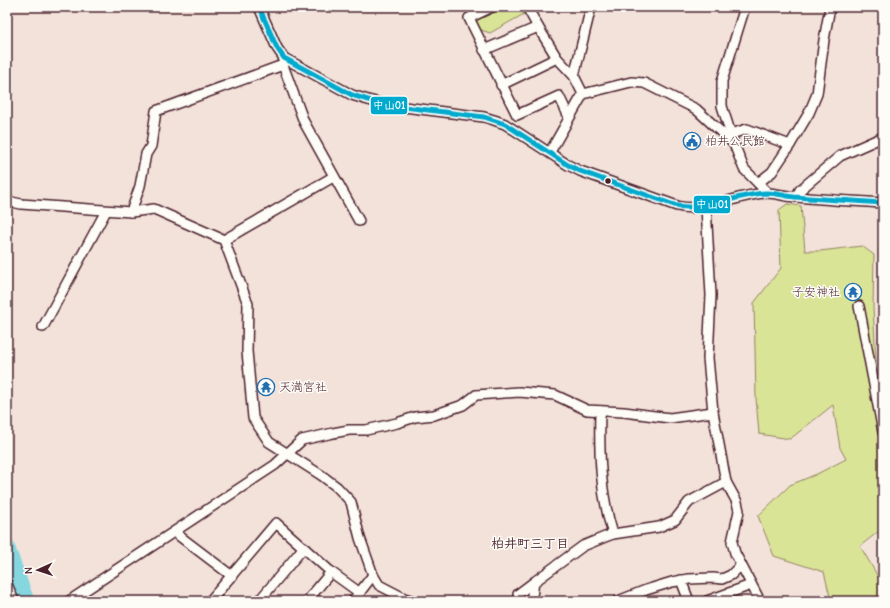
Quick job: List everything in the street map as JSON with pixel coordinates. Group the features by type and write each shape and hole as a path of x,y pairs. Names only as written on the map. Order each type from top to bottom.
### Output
{"street":[{"path":"259,7 284,61 304,122 359,221"},
{"path":"492,7 469,18 501,85 518,115 559,96 569,117"},
{"path":"527,7 558,58 574,76 583,94"},
{"path":"574,76 591,7"},
{"path":"745,7 722,81 722,106 744,169 768,193"},
{"path":"758,183 772,172 790,145 809,113 817,94 830,7"},
{"path":"484,50 538,27"},
{"path":"501,85 558,58"},
{"path":"131,212 140,186 146,154 151,146 156,111 284,61 352,94 368,100 388,105 484,117 505,124 568,165 580,171 677,206 690,208 706,207 748,195 768,193 796,197 883,203"},
{"path":"550,152 583,94 631,82 644,83 696,109 734,144"},
{"path":"731,134 748,129 790,145"},
{"path":"796,197 800,190 840,156 883,137"},
{"path":"224,240 334,177"},
{"path":"7,201 20,204 106,211 131,212 154,209 224,240 248,304 247,351 253,418 269,442 321,475 351,502 360,538 373,576 379,585 402,599 414,601"},
{"path":"706,207 711,295 708,358 713,412 726,482 737,502 739,511 732,542 735,553 760,601"},
{"path":"43,327 106,211"},
{"path":"859,306 883,432"},
{"path":"69,601 275,465 302,440 349,430 366,430 415,417 434,415 463,405 476,395 519,392 555,395 587,410 624,412 670,418 713,412"},
{"path":"600,411 599,443 603,496 606,513 614,534"},
{"path":"518,594 584,546 614,534 659,527 675,520 689,502 726,482"},
{"path":"210,601 276,523 331,572 360,593"},
{"path":"174,532 232,576"},
{"path":"258,601 304,548"},
{"path":"618,601 646,590 682,580 713,578 722,579 731,575 741,565"},
{"path":"307,601 331,572"},
{"path":"353,601 373,576"},
{"path":"682,580 689,601"},
{"path":"529,601 532,596 534,582"},
{"path":"7,584 14,601"},
{"path":"707,601 751,585"}],"green space":[{"path":"466,7 533,7 533,9 490,33 478,29"},
{"path":"787,204 801,206 805,251 820,251 862,246 874,255 873,307 877,378 883,382 883,530 878,532 860,546 883,585 883,601 831,601 824,572 774,556 758,516 790,485 817,474 846,459 840,448 833,405 790,439 759,434 756,398 754,303 781,268 779,210"}],"waterway":[{"path":"7,546 27,601"}],"transit line":[{"name":"中山01","path":"259,7 277,48 284,58 352,95 388,105 484,117 505,124 568,165 580,171 677,206 701,206 744,196 767,193 794,197 883,203"}],"place":[{"name":"柏井公民館","path":"692,141"},
{"name":"子安神社","path":"853,292"},
{"name":"天満宮社","path":"266,387"}],"district":[{"name":"柏井町三丁目","path":"530,543"}]}
